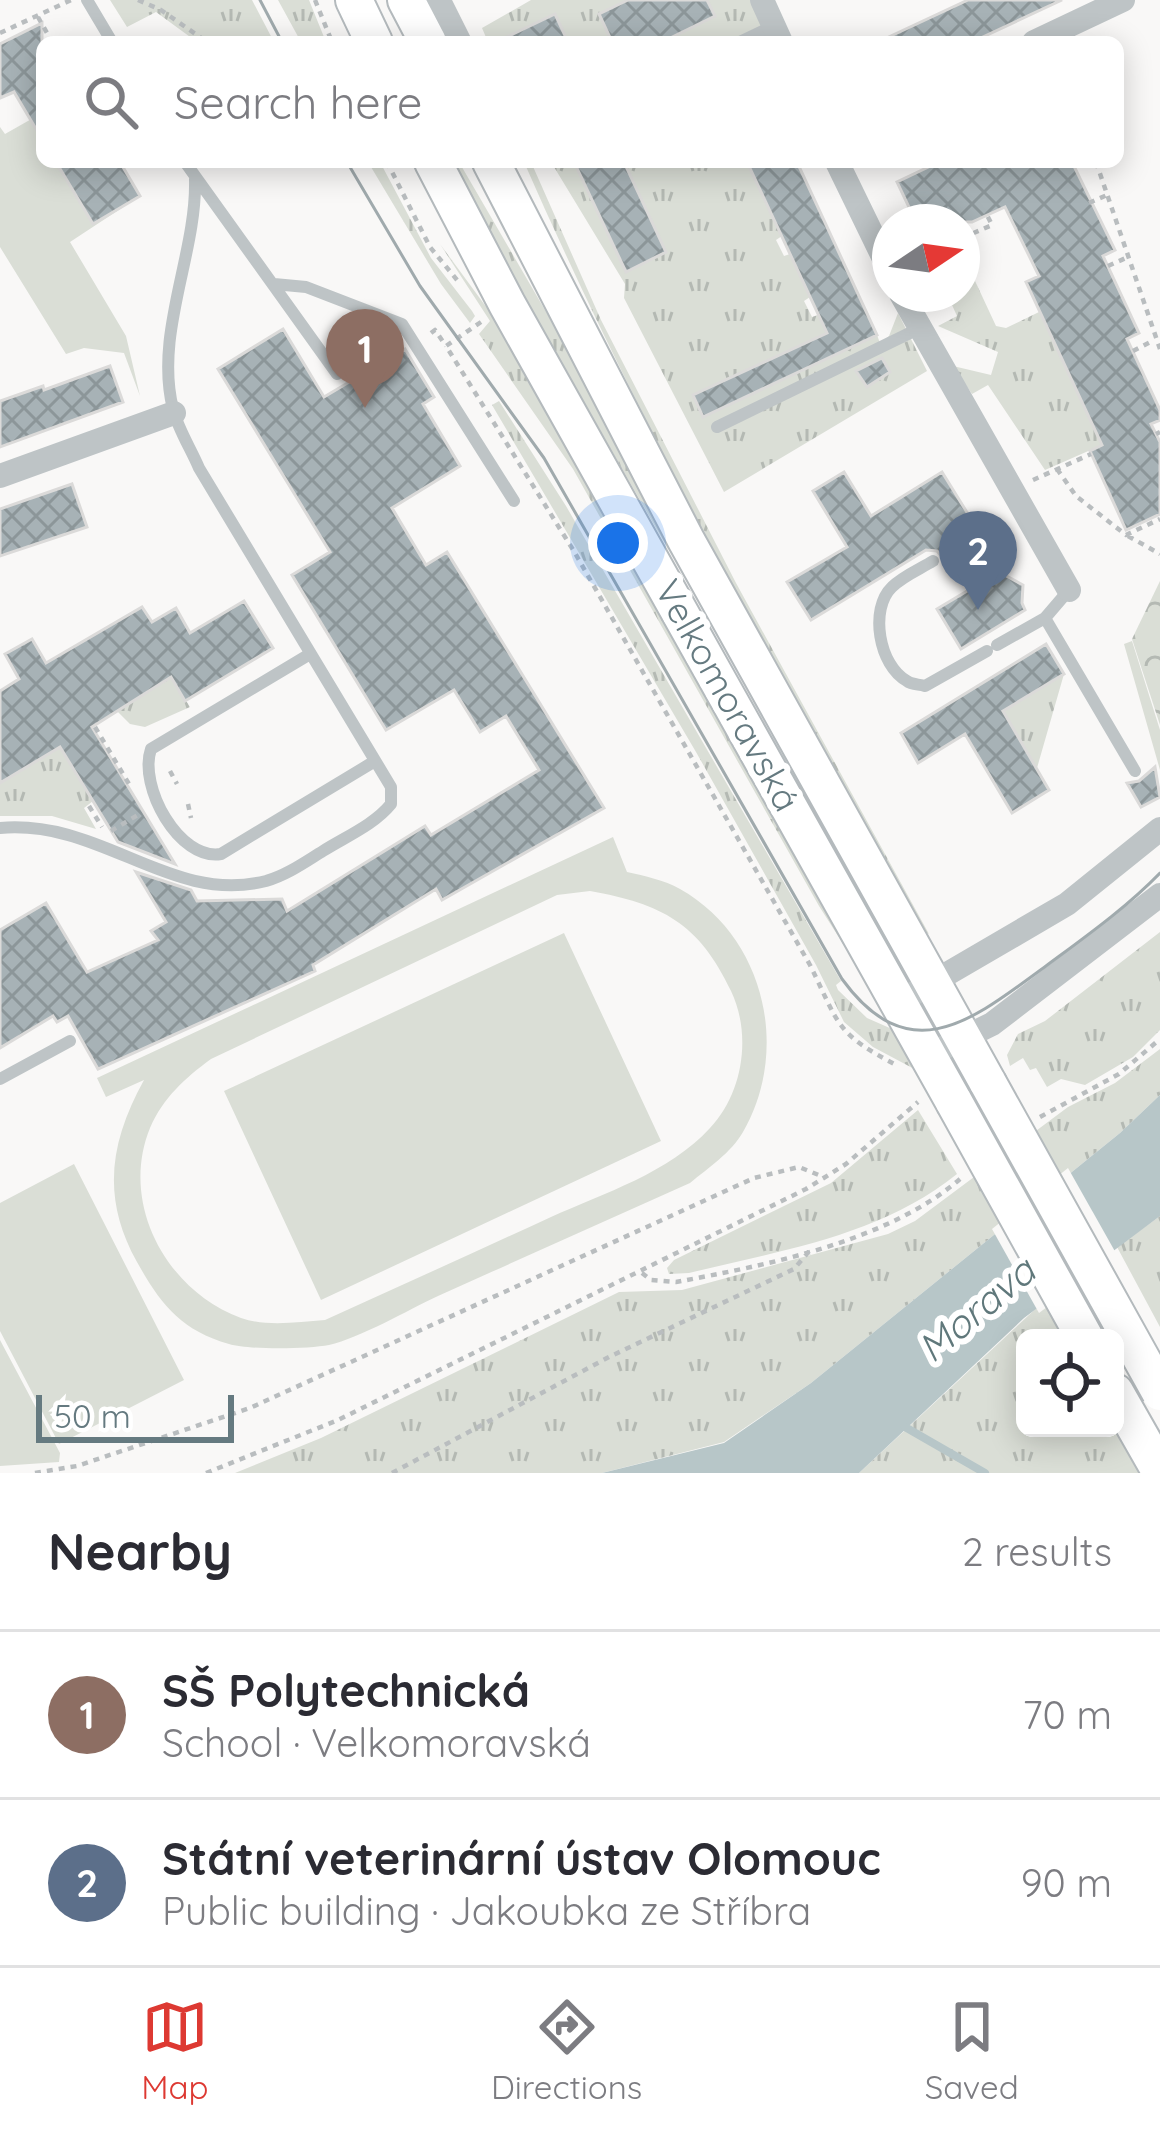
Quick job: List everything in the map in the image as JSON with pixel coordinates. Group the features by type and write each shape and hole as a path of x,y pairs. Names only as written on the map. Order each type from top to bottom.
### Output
{"main road":[{"path":"354,0 371,36"},
{"path":"406,0 425,36"},
{"name":"Velkomoravská","path":"436,168 899,1001 918,1062 1080,1329"},
{"name":"Velkomoravská","path":"494,168 686,540 1160,1392"},
{"path":"1124,1408 1160,1471"}],"street":[{"path":"437,0 455,36"},
{"path":"762,0 777,34"},
{"path":"1046,36 1123,0"},
{"path":"514,168 555,284"},
{"path":"840,168 872,234"},
{"path":"910,312 1069,590"},
{"path":"0,476 174,412"},
{"path":"899,1001 1067,904 1160,829"},
{"path":"918,1062 1018,1005 1160,895"}],"lane":[{"path":"87,0 108,36"},
{"path":"189,168 337,374"},
{"path":"0,829 39,827 72,833 187,880 236,884 261,882 296,868 391,804 391,787 200,468 174,412 169,367 180,280 196,209 195,179"},
{"path":"274,284 305,287 402,324 514,501"},
{"path":"717,428 918,329"},
{"path":"933,561 892,586 884,598 879,631 895,670 906,681 925,686 1045,618 1069,590"},
{"path":"1045,618 1135,771"},
{"path":"310,654 151,749 149,785 182,841 198,853 221,854 375,760"},
{"path":"0,1078 70,1041"}],"path":[{"path":"0,33 72,0"},
{"path":"138,0 198,36"},
{"path":"315,0 330,36"},
{"path":"38,17 49,36"},
{"path":"390,168 430,247 468,293"},
{"path":"1098,168 1160,349"},
{"path":"1089,203 1107,195"},
{"path":"980,230 992,225 987,215"},
{"path":"1108,266 1128,256"},
{"path":"446,346 482,321 483,313"},
{"path":"435,330 575,553 810,965 837,1024 867,1050 918,1062"},
{"path":"1132,351 1156,339"},
{"path":"1011,490 1091,454"},
{"path":"1057,469 1076,496 1126,535 1160,554"},
{"path":"1126,535 1160,519"},
{"path":"166,766 177,784"},
{"path":"88,806 105,831 141,813"},
{"path":"1030,1125 1119,1074 1160,1039"},
{"path":"206,1473 338,1420 826,1178 940,1099"},
{"path":"35,1473 76,1466 250,1408 754,1178 799,1167 826,1178"},
{"path":"640,1271 651,1280 676,1282 811,1250 900,1220 971,1171"},
{"path":"392,1473 609,1357 794,1269 811,1250"}],"green space":[{"path":"110,0 252,0 271,36 189,36 156,12 127,27"},
{"path":"278,0 309,0 324,36 298,36"},
{"path":"531,0 750,0 767,36 485,36 482,28"},
{"path":"36,116 36,168 59,168 93,224 140,196 70,242 126,336 140,396 124,353 84,348 66,354 0,247 0,127 5,134"},
{"path":"372,168 383,168 431,258 475,316 470,323"},
{"path":"455,168 462,168 581,372 668,549 496,249"},
{"path":"527,168 534,168 601,320 736,583 929,934 921,930 816,741 569,261"},
{"path":"555,168 750,168 782,236 776,240 784,256 790,254 810,297 804,301 812,317 818,315 836,353 877,335 880,343 889,336 898,313 927,371 724,492 624,298 625,284"},
{"path":"440,244 487,308 595,486 859,969 573,469 479,334 490,321"},
{"path":"980,292 996,326 1006,328 1039,312 1102,445 1045,470 988,385 972,394 953,366 991,375 998,352 938,326 957,316 955,312 980,312"},
{"path":"499,401 566,506 841,981 838,990 867,1018 901,1033 918,1071 873,1047 844,1022 696,752 492,405"},
{"path":"1160,581 1160,725 1132,639"},
{"path":"1132,641 1160,730 1160,770 1124,644"},
{"path":"1064,674 1037,768 1003,711"},
{"path":"171,677 190,707 145,727 130,724 117,711"},
{"path":"60,747 93,801 84,808 96,829 52,816 0,816 0,783"},
{"path":"613,837 627,872 680,889 732,935 750,965 766,1031 758,1100 743,1132 690,1183 355,1336 307,1347 229,1344 184,1323 163,1302 126,1238 114,1192 117,1148 144,1080 106,1097 97,1078","holes":["590,891 638,903 676,920 706,949 731,991 741,1026 737,1081 721,1114 694,1144 635,1180 325,1320 251,1321 191,1288 156,1241 141,1186 142,1157 155,1117 192,1074 211,1059 557,895"]},
{"path":"1160,932 1160,1030 1133,1057 1085,1085 1061,1079 1047,1087 1036,1068 1030,1070 1023,1058 1010,1066 1007,1055 1018,1034 1045,1021"},
{"path":"564,933 661,1141 321,1300 224,1091"},
{"path":"1160,1049 1160,1095 1120,1133 811,1383 724,1442 602,1473 235,1473 321,1438 619,1292 682,1290 888,1234 915,1221 1068,1107 1115,1083"},
{"path":"918,1110 957,1174 927,1195 829,1238 669,1274 667,1268 674,1260 831,1183"},
{"path":"74,1164 184,1380 59,1444 0,1331 0,1203"},
{"path":"1160,1216 1160,1327 1117,1247"},
{"path":"1043,1302 1058,1329 1016,1329 1016,1437 1119,1437 1139,1473 859,1473"},
{"path":"0,1340 60,1453 59,1462 0,1466"}],"water":[{"name":"Morava","path":"1160,1095 1160,1216 1024,1318 859,1473 602,1473 724,1443 811,1383 1120,1133"}],"pier":[{"path":"1068,1168 1117,1255 1039,1313 992,1229"}],"building":[{"path":"628,0 707,0 715,16 674,36 609,36 599,14"},
{"path":"968,0 1062,0 985,36 891,36"},
{"path":"555,14 565,36 509,36"},
{"path":"42,23 42,36 36,36 36,129 14,92 0,98 0,44"},
{"path":"60,168 124,168 140,196 93,224"},
{"path":"577,168 627,168 666,252 626,272"},
{"path":"750,168 800,168 877,335 703,417 693,395 827,333"},
{"path":"926,168 1075,168 1115,250 1103,256 1139,333 1127,339 1160,410 1160,420 1151,424 1160,442 1160,514 1126,530 1090,451 1102,445 1026,282 1039,276 1005,207 980,218 980,204 907,204 897,182"},
{"path":"283,329 324,397 405,349 434,397 423,404 460,466 392,508 426,565 447,552 604,808 442,900 436,889 313,965 315,971 98,1069 68,1016 57,1022 53,1016 0,1048 0,930 46,903 87,972 158,940 151,931 166,922 136,872 191,890 197,901 282,899 287,911 425,826 431,835 539,770 506,716 480,732 454,690 386,730 292,575 330,552 218,369"},
{"path":"882,358 890,372 867,387 856,371"},
{"path":"110,366 123,402 0,447 0,401"},
{"path":"844,472 871,516 942,472 981,535 943,558 937,551 926,550 811,620 787,582 847,547 813,491"},
{"path":"72,484 87,527 0,556 0,509"},
{"path":"999,572 1023,585 1025,610 961,649 937,609"},
{"path":"244,601 273,648 185,701 171,677 92,727 175,864 118,842 60,747 0,783 0,691 19,679 5,654 32,639 46,663 142,607 152,622 176,608 190,633"},
{"path":"1046,644 1064,674 1003,711 1049,790 1012,813 965,734 918,763 901,733"},
{"path":"1155,767 1160,797 1141,807 1127,783 1139,781"}],"waterway":[{"path":"905,1427 985,1473"}],"tram line":[{"path":"260,0 279,36"},
{"path":"351,168 420,286 544,458 842,979 868,1008 893,1024 918,1030 969,1018 1090,933 1160,873"}],"place":[{"name":"SŠ Polytechnická","path":"365,408"},
{"name":"Státní veterinární ústav Olomouc","path":"978,610"}]}
